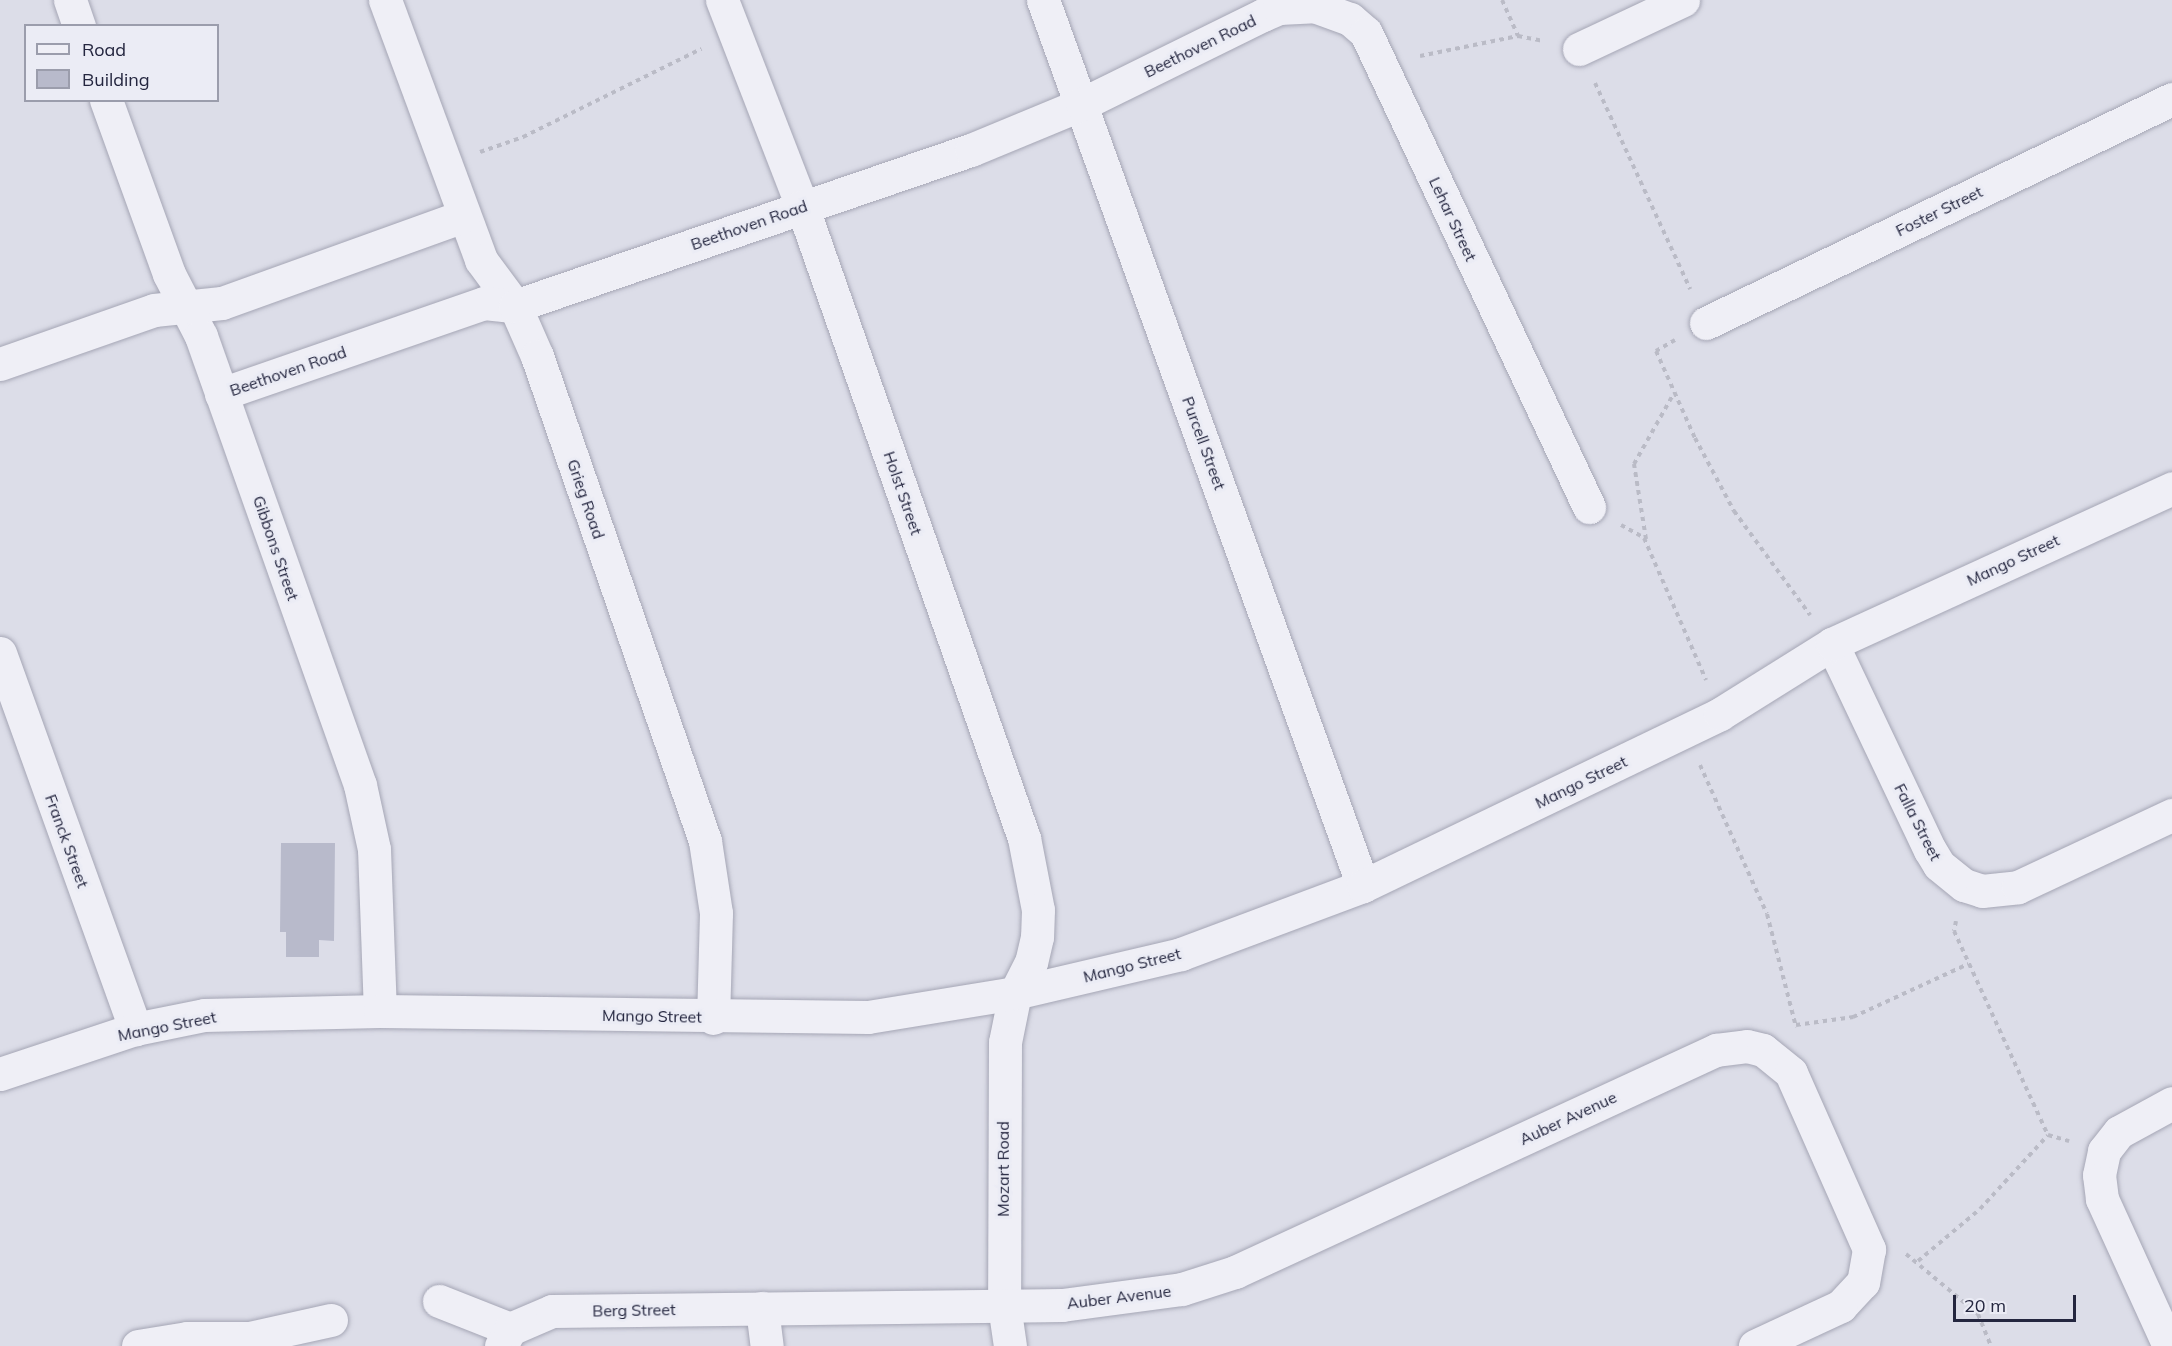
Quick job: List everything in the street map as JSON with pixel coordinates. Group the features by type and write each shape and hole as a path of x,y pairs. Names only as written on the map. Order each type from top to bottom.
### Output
{"street":[{"path":"70,0 78,24"},
{"name":"Grieg Road","path":"386,0 444,165 481,260 515,306 705,842 716,913 713,1018"},
{"name":"Holst Street","path":"722,0 802,206 1024,838 1038,909 1037,937 1031,962 1015,993"},
{"name":"Purcell Street","path":"1043,0 1363,886"},
{"path":"1579,49 1683,0"},
{"name":"Lehar Street","path":"1263,15 1296,5 1331,10 1366,33 1588,507"},
{"name":"Beethoven Road","path":"221,394 484,303 515,306 971,150 1082,104 1263,15"},
{"name":"Foster Street","path":"1706,323 2172,99"},
{"name":"Gibbons Street","path":"107,102 170,274 187,307 221,394 360,785 374,849 380,1011"},
{"path":"0,364 154,310 222,303 464,216"},
{"name":"Mango Street","path":"0,1074 135,1029 204,1015 380,1011 713,1018 868,1017 1015,993 1180,954 1363,886 1720,714 1832,644 2172,488"},
{"name":"Falla Street","path":"1832,644 1930,850 1939,865 1964,885 1982,891 2018,887 2172,815"},
{"name":"Franck Street","path":"0,653 135,1029"},
{"name":"Mozart Road","path":"1010,1346 1004,1305 1002,1079 1015,993"},
{"name":"Auber Avenue","path":"1004,1305 1062,1305 1153,1294 1209,1281 1716,1050 1748,1046 1763,1050 1791,1073 1866,1233 1868,1266 1853,1295 1841,1306 1755,1346"},
{"path":"2169,1346 2102,1199 2099,1175 2104,1151 2137,1120 2172,1103"},
{"name":"Berg Street","path":"439,1301 505,1337 552,1311 1004,1305"},
{"path":"762,1308 767,1346"},
{"path":"138,1346 187,1338 249,1342 332,1320"}],"path":[{"path":"1502,0 1518,36"},
{"path":"444,165 523,137 735,34"},
{"path":"1381,64 1518,36 1579,49 1706,323 1656,351 1734,511 1832,644"},
{"path":"1674,392 1634,464 1647,543 1720,714"},
{"path":"1588,507 1647,543"},
{"path":"1684,732 1767,914 1796,1025 1791,1073"},
{"path":"1964,885 1954,932 2048,1135 2104,1151"},
{"path":"1796,1025 1853,1017 1968,964"},
{"path":"1918,1261 1980,1209 2048,1135"},
{"path":"1866,1233 1918,1261 1978,1314 1991,1346"}],"building":[{"path":"281,843 335,843 334,941 319,940 319,957 286,957 286,932 280,932"}]}
